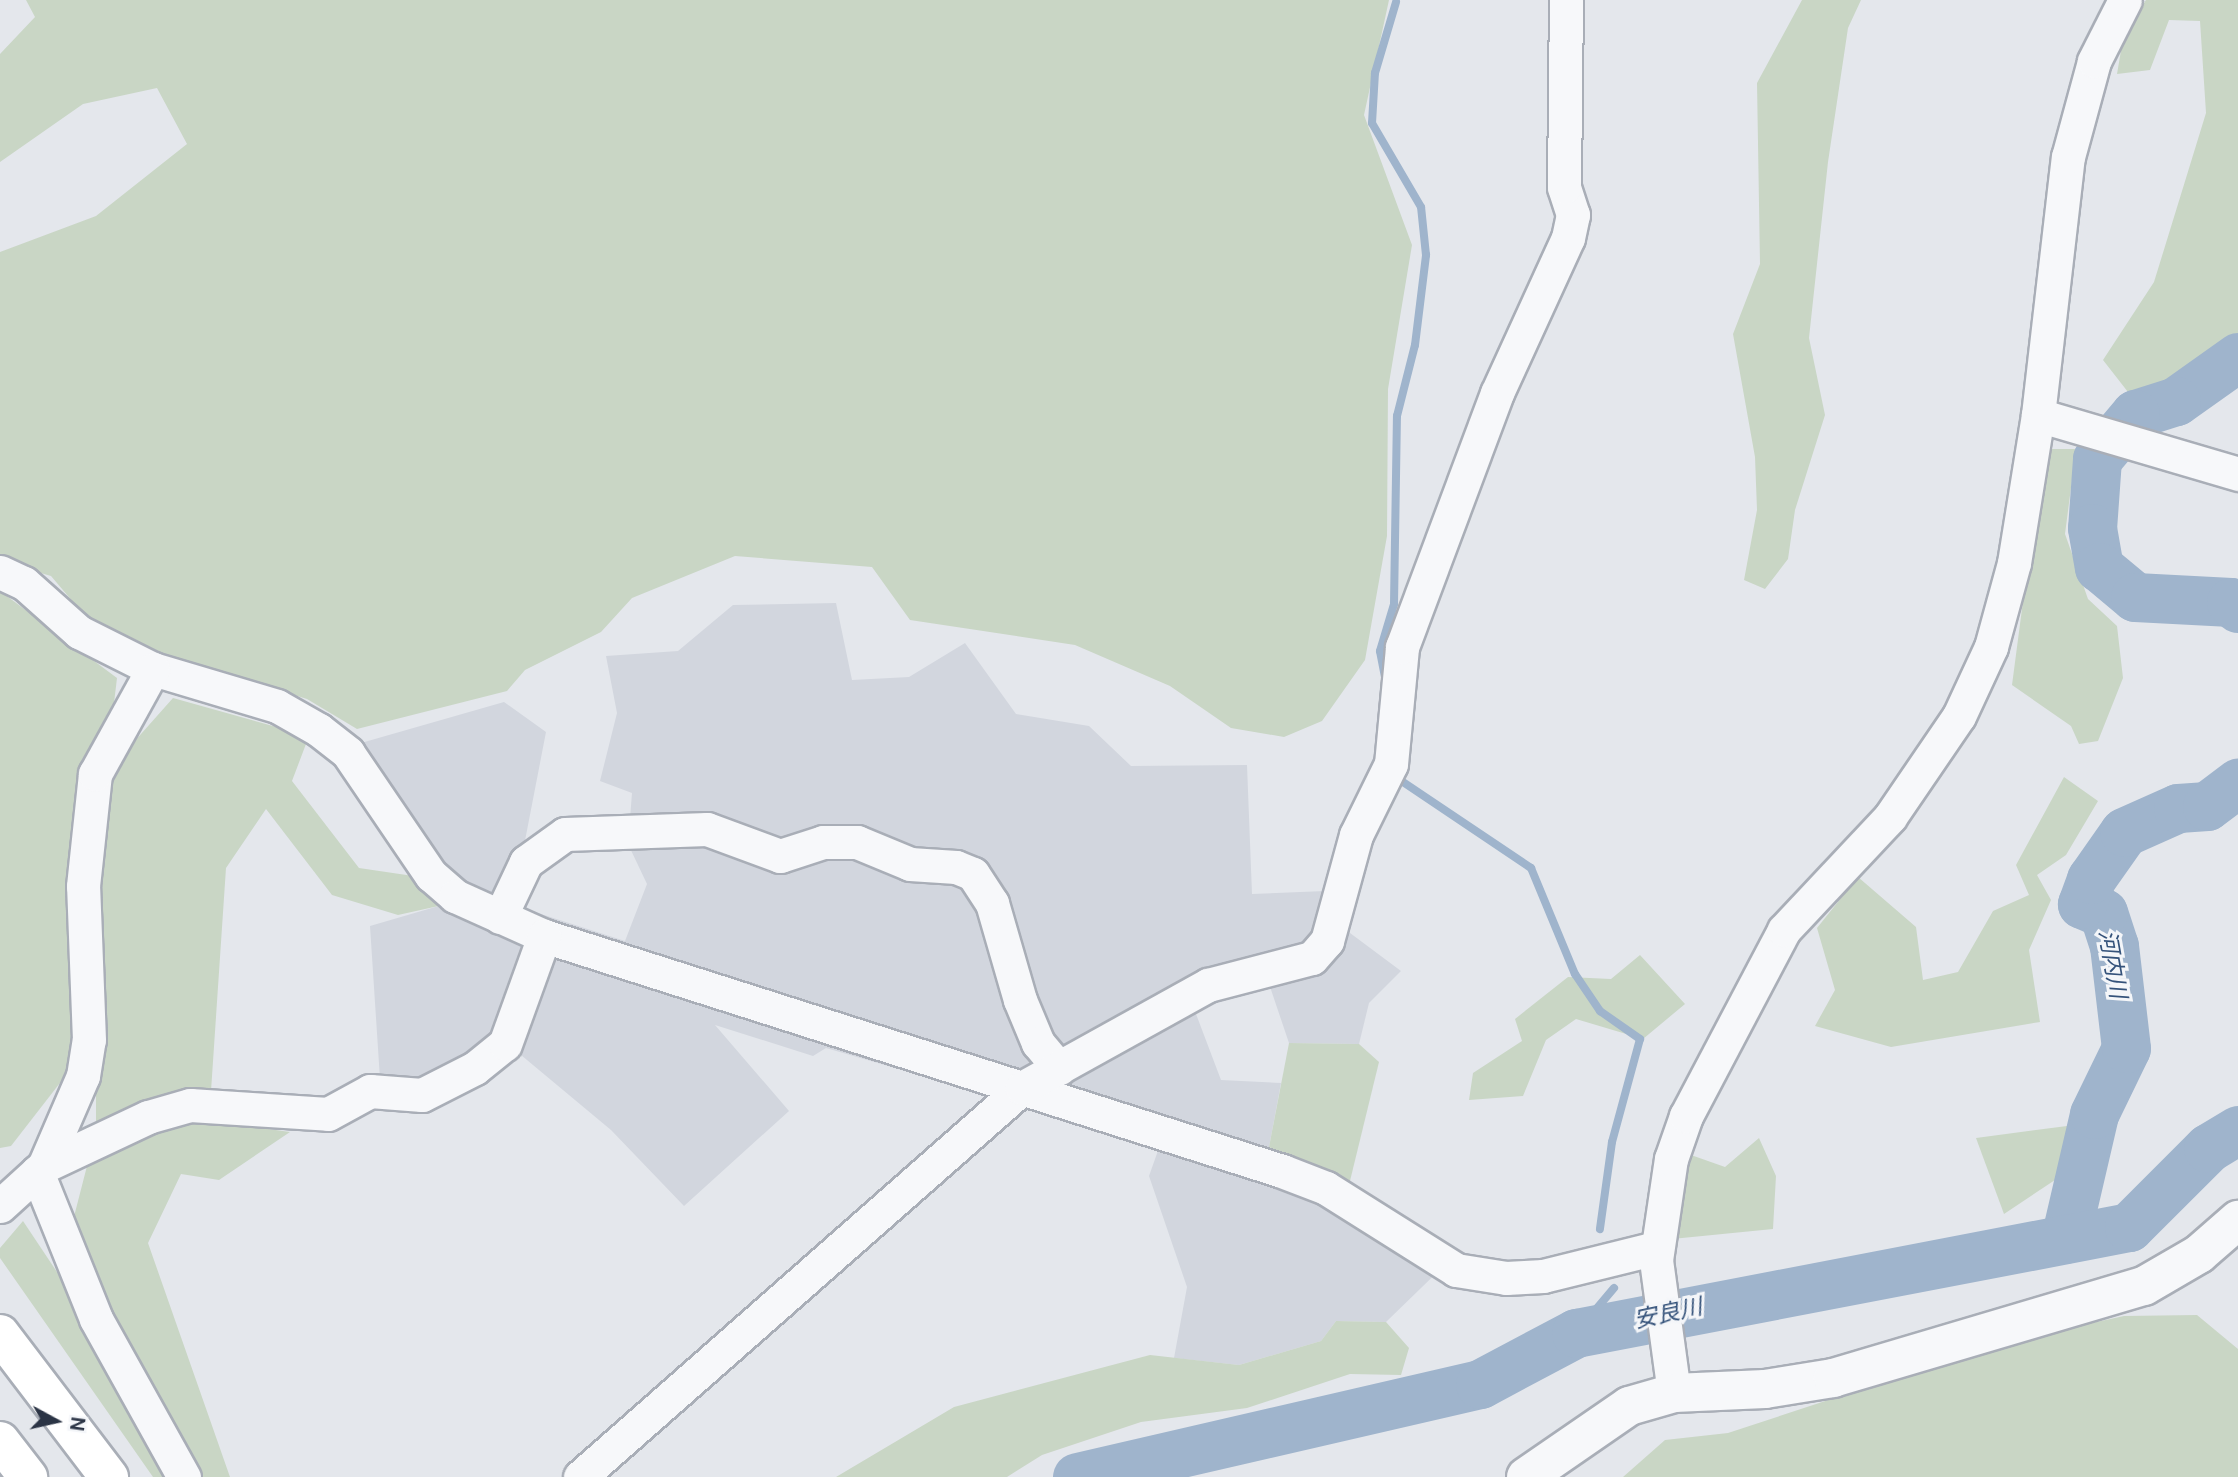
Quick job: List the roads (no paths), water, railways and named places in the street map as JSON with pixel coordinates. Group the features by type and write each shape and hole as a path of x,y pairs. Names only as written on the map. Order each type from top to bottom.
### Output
{"highway":[{"path":"0,1317 108,1477"},
{"path":"0,1334 45,1387"},
{"path":"0,1441 28,1477"}],"street":[{"path":"580,1477 1022,1088 1208,985 1312,958 1327,942 1356,835 1391,764 1402,647 1497,393 1568,238 1573,215 1564,187 1566,0"},
{"path":"1672,1379 1656,1254 1671,1159 1686,1116 1784,930 1890,817 1959,716 1991,647 2014,563 2038,415 2068,158 2094,61 2124,0"},
{"path":"2038,415 2085,425 2153,445 2238,474"},
{"path":"0,572 24,583 79,632 153,669 277,705 319,730 348,753 431,875 455,896 544,936 1326,1188 1456,1270 1506,1278 1543,1276 1656,1254"},
{"path":"153,669 95,774 83,886 89,1040 83,1076 41,1169 96,1320 184,1477"},
{"path":"500,917 526,862 565,834 707,829 780,856 823,842 857,842 910,864 956,867 973,874 992,903 1029,1022 1038,1043 1059,1068"},
{"path":"5,1201 41,1169 148,1118 190,1105 328,1114 370,1091 422,1095 475,1068 505,1044 544,936"},
{"path":"1526,1477 1672,1379 1765,1390 1833,1378 2144,1286 2199,1254 2238,1220"}],"waterway":[{"path":"1385,677 1380,651 1394,604 1397,416 1415,345 1426,255 1421,207 1372,123 1375,73 1396,2"},
{"name":"河内川","path":"2238,357 2176,401 2135,414 2097,459 2092,528 2099,567 2135,597 2231,602 2238,608"},
{"path":"1400,780 1531,868 1575,974 1600,1011 1640,1039 1612,1142 1600,1229"},
{"name":"河内川","path":"2065,1239 2094,1114 2126,1048 2114,946 2103,913 2082,904 2091,879 2124,832 2178,808 2207,806 2238,783"},
{"name":"安良川","path":"1077,1477 1480,1384 1576,1333 2129,1227 2208,1148 2238,1130"},
{"path":"1576,1333 1614,1288"}]}
